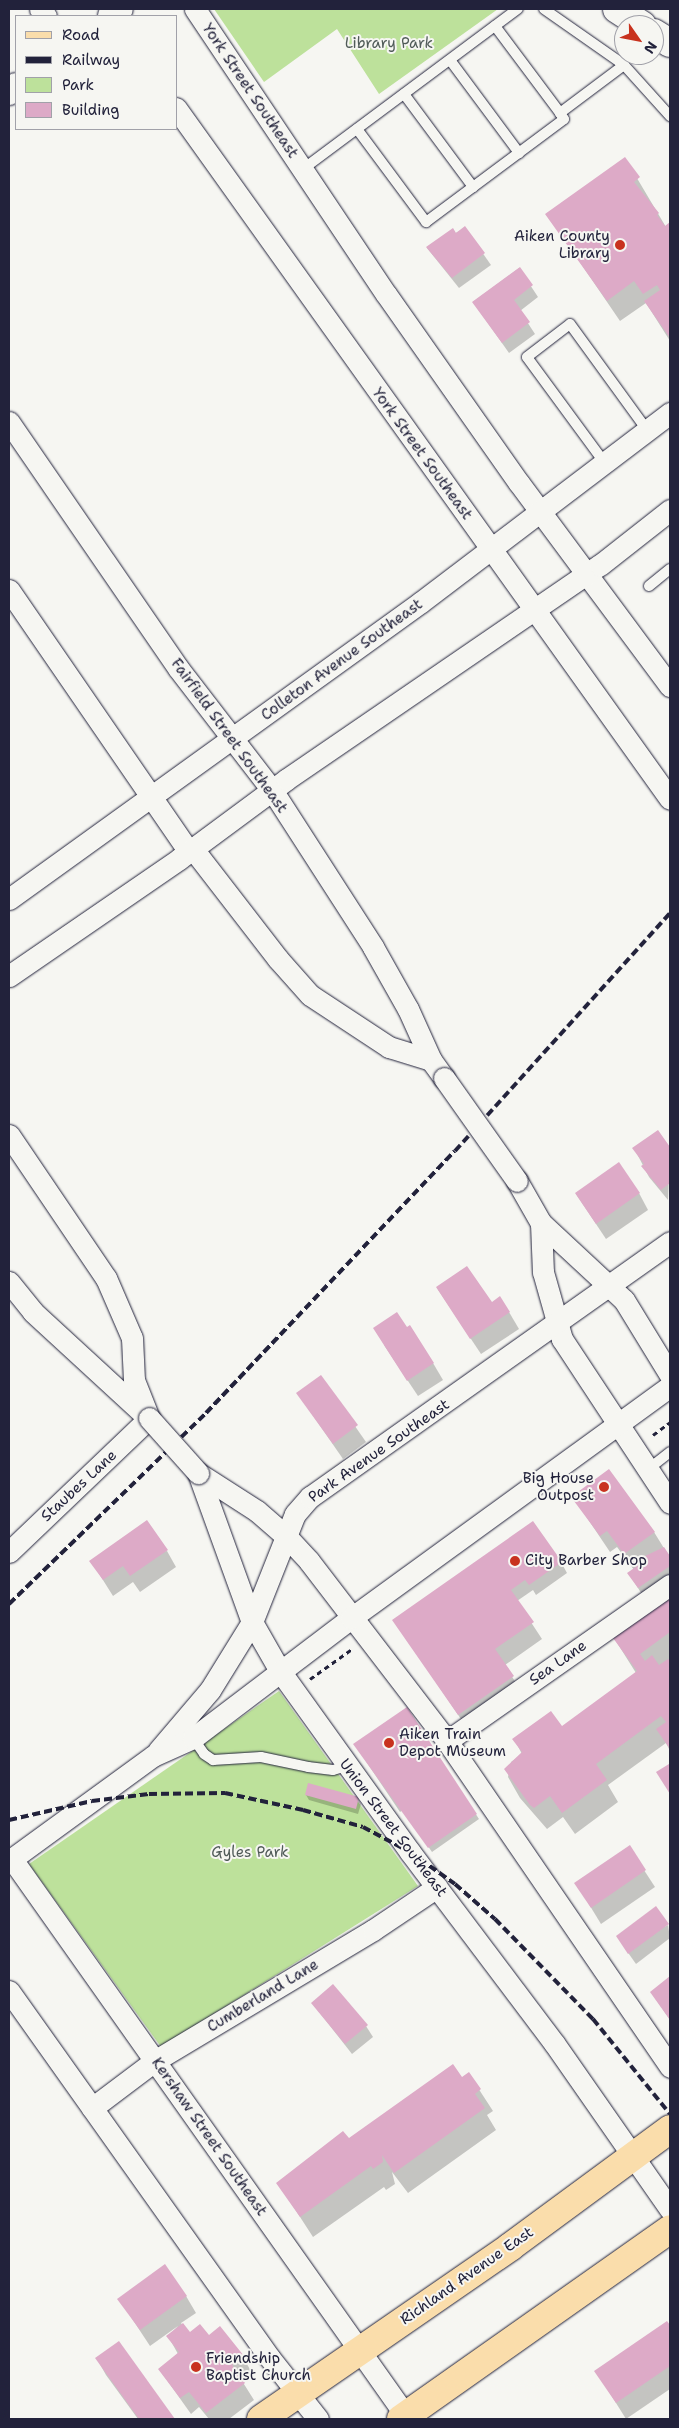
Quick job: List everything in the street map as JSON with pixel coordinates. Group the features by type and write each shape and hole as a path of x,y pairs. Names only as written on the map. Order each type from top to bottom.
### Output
{"main road":[{"name":"Richland Avenue East","path":"261,2419 634,2157 670,2129"},
{"path":"405,2418 670,2229"}],"street":[{"name":"York Street Southeast","path":"195,9 386,294 540,510 670,686"},
{"name":"York Street Southeast","path":"178,111 533,611 670,799"},
{"name":"Colleton Avenue Southeast","path":"9,899 150,796 233,740 670,413"},
{"name":"Fairfield Street Southeast","path":"9,422 178,668 272,790 373,947 408,1009 431,1060 517,1182 541,1223 624,1300 670,1375"},
{"path":"9,976 191,850 272,790 587,573 670,510"},
{"path":"9,590 150,796 278,960 310,995 389,1047 431,1060"},
{"name":"Union Street Southeast","path":"9,1135 106,1278 132,1338 134,1380 149,1418"},
{"name":"Fairfield Street Southeast","path":"541,1223 543,1272 562,1339 646,1470 670,1503"},
{"name":"Park Avenue Southeast","path":"153,1756 210,1690 252,1622 295,1514 310,1497 557,1324 670,1242"},
{"name":"Union Street Southeast","path":"9,1282 33,1312 149,1418 198,1473 257,1511 286,1535 447,1741 670,2066"},
{"name":"Park Avenue Southeast","path":"10,1860 153,1756 193,1738 351,1618 616,1423 670,1386"},
{"name":"Staubes Lane","path":"9,1552 149,1418"},
{"name":"Union Street Southeast","path":"198,1473 252,1622 280,1671 347,1766 554,2043 670,2209"},
{"name":"Sea Lane","path":"447,1741 670,1586"},
{"name":"Kershaw Street Southeast","path":"10,1860 156,2060 405,2418"},
{"name":"Cumberland Lane","path":"92,2108 156,2060 373,1930 437,1887"},
{"path":"9,1991 269,2357 318,2419"}],"lane":[{"path":"303,169 518,9"},
{"path":"544,9 614,58"},
{"path":"357,129 426,222 519,153 564,119 495,26"},
{"path":"450,60 519,153"},
{"path":"560,113 624,65 670,116"},
{"path":"404,94 473,187"},
{"path":"604,462 527,357 570,324 647,430"},
{"path":"650,586 670,569"},
{"path":"646,1470 670,1452"},
{"path":"193,1738 204,1754 213,1760 261,1757 333,1770 347,1766"}],"path":[{"path":"654,1435 670,1422"},
{"path":"303,1684 352,1649"}],"green space":[{"name":"Library Park","path":"214,9 498,9 379,94 337,29 264,82"},
{"name":"Gyles Park","path":"279,1691 418,1886 161,2047 29,1864"}],"building":[{"name":"Aiken County Library","path":"625,157 640,177 634,182 659,213 657,215 665,226 670,222 670,338 644,301 660,290 657,285 643,294 634,281 607,301 545,214"},
{"path":"465,226 485,253 452,278 426,247 453,228 456,233"},
{"path":"520,267 533,285 514,300 530,322 502,343 472,302"},
{"path":"658,1130 670,1147 670,1183 661,1190 641,1166 644,1164 632,1148"},
{"path":"619,1162 640,1193 596,1224 575,1193"},
{"path":"467,1266 492,1302 500,1296 510,1312 470,1339 436,1287"},
{"path":"397,1312 407,1327 410,1325 434,1363 407,1381 373,1328"},
{"path":"321,1375 358,1425 333,1444 296,1393"},
{"path":"609,1469 655,1532 624,1554 607,1531 600,1536 571,1497"},
{"path":"147,1520 168,1550 130,1576 123,1566 103,1580 89,1561"},
{"path":"533,1521 562,1562 529,1585 525,1580 511,1590 534,1622 495,1649 514,1676 458,1715 392,1620"},
{"path":"664,1547 670,1556 670,1566 638,1588 627,1573 643,1562 641,1558"},
{"path":"670,1596 670,1632 640,1654 645,1661 652,1655 659,1665 668,1659 670,1661 670,1749 656,1729 666,1722 661,1716 596,1764 607,1780 562,1813 550,1796 534,1808 504,1769 522,1752 512,1739 551,1711 562,1726 637,1671 613,1638"},
{"path":"407,1707 477,1814 428,1848 353,1744"},
{"path":"669,1764 670,1766 670,1794 656,1772"},
{"path":"308,1783 359,1797 356,1809 305,1795"},
{"path":"630,1845 646,1870 591,1908 574,1883"},
{"path":"656,1906 669,1924 628,1954 616,1936"},
{"path":"670,1976 670,2020 650,1992"},
{"path":"333,1984 368,2025 345,2044 311,2003"},
{"path":"453,2064 462,2077 469,2072 481,2089 475,2094 485,2108 394,2173 382,2155 383,2162 373,2169 371,2166 300,2217 276,2183 343,2131 349,2138"},
{"path":"165,2264 187,2296 140,2330 117,2299"},
{"path":"667,2321 670,2325 670,2366 616,2403 594,2371"},
{"name":"Friendship Baptist Church","path":"183,2323 190,2332 200,2324 209,2335 220,2326 244,2356 232,2365 245,2383 206,2413 189,2392 180,2398 158,2369 179,2352 166,2336"},
{"path":"119,2341 175,2419 139,2419 95,2358"}],"railway":[{"path":"9,1604 206,1413 455,1151 670,913"},
{"path":"9,1820 92,1801 149,1794 225,1793 303,1810 363,1827 410,1852 455,1884 495,1919 593,2019 670,2114"}],"place":[{"name":"Aiken County Library","path":"620,245"},
{"name":"Big House Outpost","path":"604,1487"},
{"name":"City Barber Shop","path":"515,1561"},
{"name":"Aiken Train Depot Museum","path":"389,1743"},
{"name":"Friendship Baptist Church","path":"196,2367"}]}
